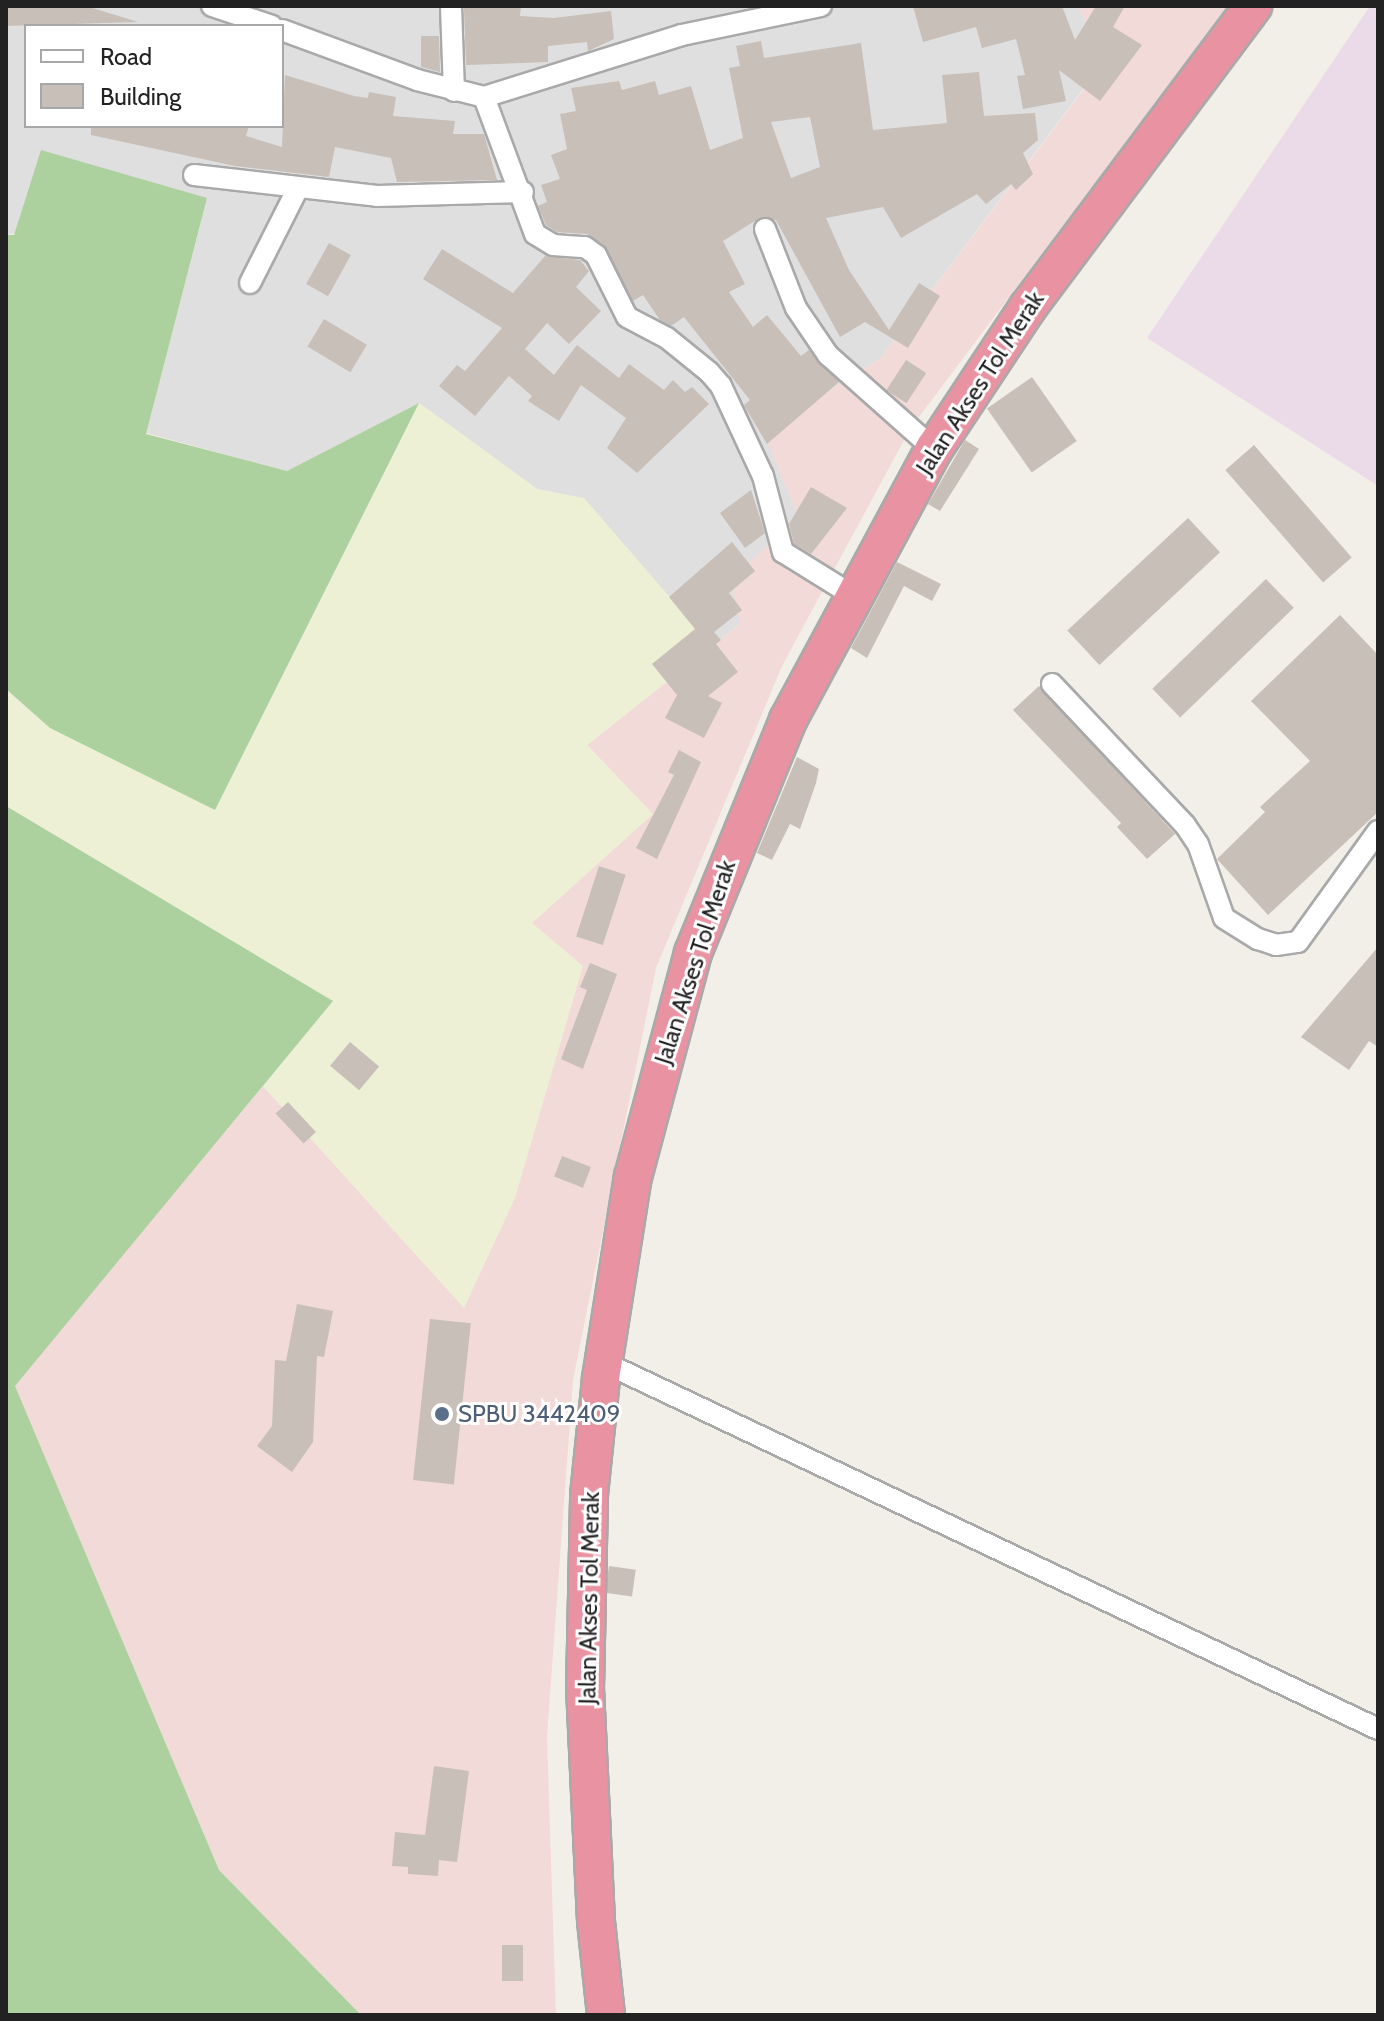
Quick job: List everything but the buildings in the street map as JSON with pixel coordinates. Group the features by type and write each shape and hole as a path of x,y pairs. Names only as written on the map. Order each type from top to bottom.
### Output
{"highway":[{"name":"Jalan Akses Tol Merak","path":"606,2015 596,1921 584,1604 603,1362 633,1177 693,953 759,785 852,595 934,449 1028,307 1253,6"}],"street":[{"path":"212,6 266,24"},
{"path":"451,6 454,91"},
{"path":"284,31 454,91 484,97 728,15 821,6"},
{"path":"484,97 523,192 535,234 553,245 585,247 596,255 627,317 697,359 721,386 763,476 783,552 852,595"},
{"path":"194,175 377,196 523,192"},
{"path":"250,283 298,188"},
{"path":"765,229 796,308 828,355 934,449"},
{"path":"1052,684 1185,825 1198,844 1224,918 1258,939 1276,945 1298,942 1378,831"},
{"path":"603,1362 1378,1729"}],"shaded area":[{"path":"6,6 1078,6 1105,60 880,359 764,431 798,517 740,624 712,646 584,499 537,489 419,403 287,471 146,433 207,198 6,235"},
{"path":"1078,6 1228,6 910,429 782,666 656,968 573,1380 547,1736 556,2015 361,2015 219,1870 14,1385 263,1086 464,1307 532,923 652,814 587,745 740,624 731,579 798,517 763,431 880,359 1105,61"},
{"path":"1370,6 1378,6 1378,486 1147,338"}],"green space":[{"path":"41,150 207,198 146,434 287,471 419,403 215,810 50,728 6,689 6,235 14,235"},
{"path":"419,403 537,489 584,498 712,646 587,745 653,814 532,923 583,966 515,1198 464,1308 263,1086 333,1001 6,806 6,689 50,728 215,810"},
{"path":"6,806 333,1001 15,1386 219,1870 361,2015 6,2015"}],"place":[{"name":"SPBU 3442409","path":"442,1414"}]}
